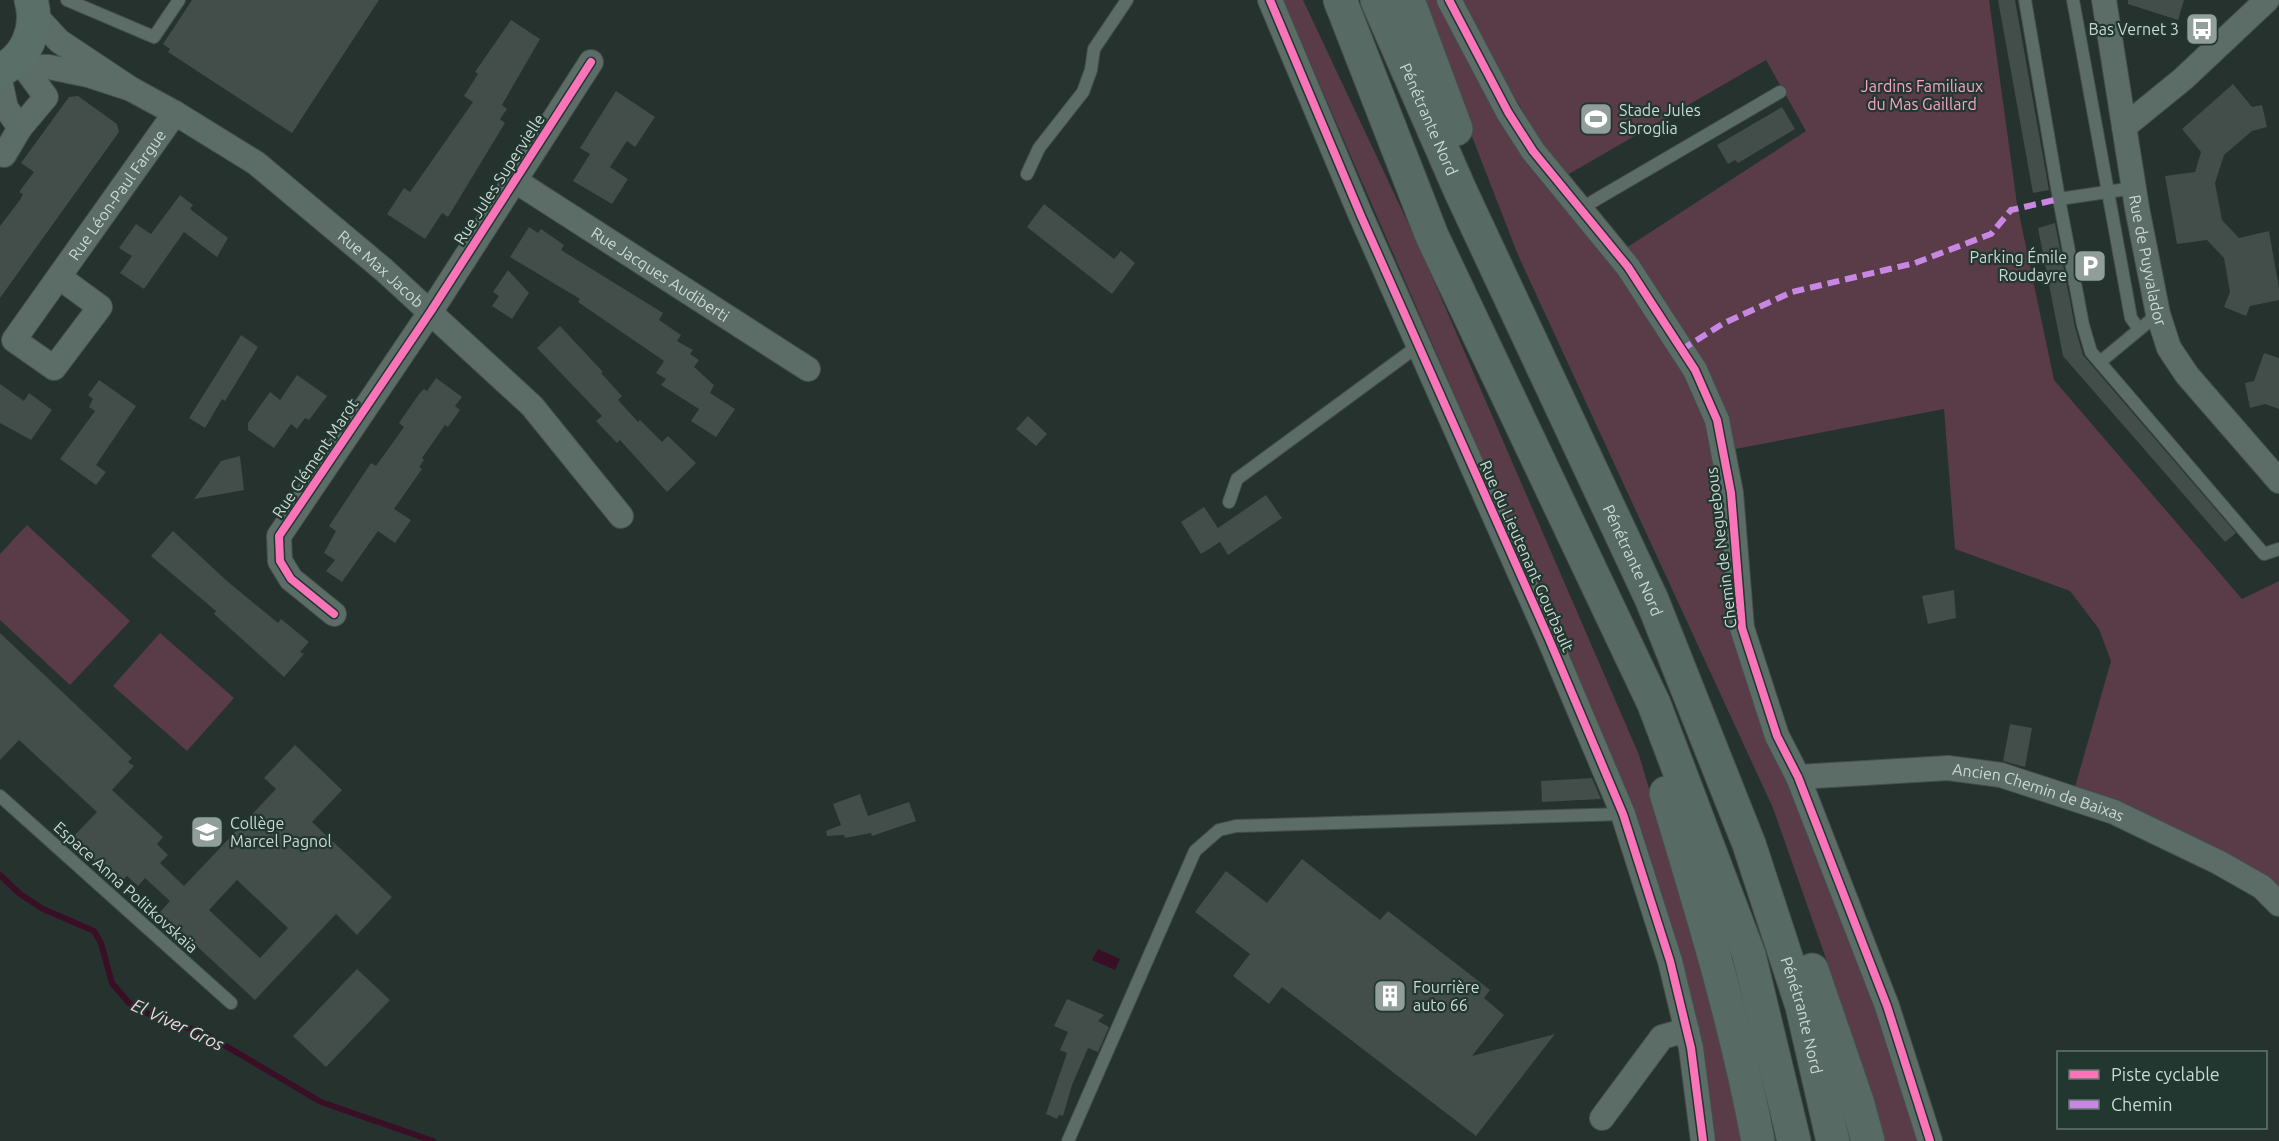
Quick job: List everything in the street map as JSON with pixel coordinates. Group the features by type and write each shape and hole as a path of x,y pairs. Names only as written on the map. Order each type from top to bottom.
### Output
{"highway":[{"path":"1320,0 1654,704 1749,955 1794,1141"},
{"path":"1340,0 1432,236 1653,750 1721,976 1747,1081 1758,1141"},
{"name":"Pénétrante Nord","path":"1377,0 1460,190 1652,600 1749,843 1802,1006 1833,1141"},
{"path":"1408,0 1465,152 1591,468"},
{"path":"1652,600 1756,816 1846,1067 1868,1141"}],"main road":[{"path":"8,71 27,45 33,30 36,6"}],"street":[{"name":"Rue du Lieutenant Gourbault","path":"1270,0 1418,346 1549,639 1623,814 1670,961 1687,1030 1703,1141"},
{"name":"Chemin de Neguebous","path":"1449,0 1508,112 1533,151 1628,267 1695,370 1717,420 1731,493 1742,628 1777,736 1798,777 1887,1006 1930,1141"},
{"name":"Rue de Puyvalador","path":"2104,0 2134,188 2158,314 2169,348 2187,375 2279,481"},
{"path":"2124,127 2183,79 2267,0"},
{"path":"36,6 58,41 131,89"},
{"name":"Rue Jules Supervielle","path":"431,311 591,62"},
{"path":"8,71 49,67 131,89"},
{"path":"0,154 3,155 20,128 46,98 8,71"},
{"path":"8,71 6,108 20,128"},
{"name":"Rue Max Jacob","path":"131,89 175,113 256,164 431,311 532,406 621,516"},
{"name":"Rue Léon-Paul Fargue","path":"59,277 175,113"},
{"name":"Rue Jacques Audiberti","path":"514,180 808,369"},
{"name":"Rue Clément Marot","path":"334,614 291,579 280,561 279,536 431,311"},
{"name":"Ancien Chemin de Baixas","path":"1798,777 1948,768 2001,775 2114,812 2218,862 2271,896"},
{"path":"1602,1118 1662,1037 1687,1030"}],"lane":[{"path":"67,0 154,37 179,0"},
{"path":"1027,174 1039,147 1083,92 1091,70 1094,49 1128,0"},
{"path":"2025,0 2083,325 2091,352 2264,554 2279,549"},
{"path":"2073,0 2106,191 2131,318 2139,329"},
{"path":"1580,210 1780,92"},
{"path":"2060,199 2134,188"},
{"path":"2100,362 2158,314"},
{"path":"1229,502 1236,479 1418,346"},
{"name":"Espace Anna Politkovskaïa","path":"0,796 231,1003"},
{"path":"1068,1141 1195,850 1219,830 1236,826 1623,814"}],"green space":[{"path":"1283,0 1303,0 1417,242 1639,755 1706,980 1743,1141 1715,1141 1703,1046 1682,958 1635,810"},
{"path":"1419,0 1438,0 1687,374 1708,423 1790,781 1878,1008 1920,1141 1885,1141 1831,973 1773,808 1518,255"},
{"name":"Jardins Familiaux du Mas Gaillard","path":"1458,0 1989,0 2017,204 2054,380 2242,599 2279,581 2279,889 2075,787 2111,661 2099,629 2070,591 1955,549 1944,409 1730,450 1623,250 1806,131 1766,60 1562,178"},
{"path":"27,525 130,621 70,685 0,620 0,554"},
{"path":"160,633 234,698 187,751 113,686"}],"shaded area":[{"path":"1098,949 1120,959 1115,970 1092,960"}],"building":[{"path":"192,0 379,0 292,133 168,52 170,49 163,44"},
{"path":"1998,0 2015,0 2049,190 2033,193"},
{"path":"2128,0 2184,0 2178,20 2128,4"},
{"path":"511,20 540,39 502,105 507,109 500,119 505,123 448,217 442,213 425,239 387,214 404,188 410,192 473,102 464,96 478,74 475,72"},
{"path":"2233,84 2252,107 2262,105 2267,127 2252,131 2224,155 2215,183 2222,220 2239,238 2269,231 2279,288 2279,300 2250,306 2246,316 2224,307 2230,292 2224,258 2207,240 2177,244 2165,176 2195,172 2201,152 2182,129"},
{"path":"616,91 655,117 635,147 627,141 610,167 628,179 612,204 573,181 590,154 580,148"},
{"path":"78,96 117,124 119,132 0,298 0,226 20,200 23,194 19,192 34,172 21,163 69,97"},
{"path":"1782,107 1795,129 1738,163 1735,160 1728,164 1717,145"},
{"path":"180,195 193,205 190,209 228,238 217,257 184,232 144,289 120,273 132,256 119,248 136,224 151,234"},
{"path":"1044,204 1114,259 1121,251 1135,263 1112,294 1027,227"},
{"path":"2055,223 2075,327 2083,355 2236,533 2225,542 2063,356 2038,228"},
{"path":"529,227 538,233 541,229 564,245 561,250 663,313 659,320 681,335 677,341 693,350 690,354 699,360 694,367 714,385 710,393 735,409 716,437 691,421 699,409 661,385 666,379 656,373 664,361 578,302 580,299 510,257"},
{"path":"508,270 529,293 512,319 492,306 499,296 493,292"},
{"path":"560,326 603,372 601,373 622,396 618,400 638,422 640,420 662,442 668,436 696,463 667,492 620,440 617,443 596,421 602,416 537,348"},
{"path":"241,335 258,347 225,401 222,399 205,428 189,418"},
{"path":"2264,353 2279,358 2279,409 2265,404 2250,408 2245,383 2254,381"},
{"path":"297,375 327,396 309,420 305,418 297,429 291,424 274,448 248,430 248,423 270,392 280,400"},
{"path":"436,378 462,397 455,406 460,410 448,427 445,425 422,458 424,460 419,467 422,469 394,509 411,520 395,543 378,531 342,582 326,571 335,560 324,553 336,531 329,526 371,463 376,466 404,427 399,423 419,394 424,389 427,391"},
{"path":"99,380 136,406 96,465 106,472 96,485 60,459 95,411 89,407 93,399 88,395"},
{"path":"0,384 24,401 29,393 52,410 31,440 0,423"},
{"path":"1028,416 1047,434 1036,446 1016,429"},
{"path":"240,456 244,490 194,499 221,461"},
{"path":"1266,495 1282,518 1228,555 1220,542 1201,554 1181,522 1204,507 1218,528"},
{"path":"173,531 227,581 278,623 281,619 309,642 300,652 304,654 284,677 214,614 216,611 151,556"},
{"path":"1954,590 1956,618 1928,624 1922,596"},
{"path":"0,633 132,758 128,762 134,766 112,790 163,837 157,844 168,855 160,863 184,886 276,789 264,778 295,745 342,790 312,822 392,897 357,935 336,914 255,1000 160,912 170,901 145,878 138,886 127,876 119,884 71,839 97,812 19,740 0,760","holes":["237,880 288,928 260,958 209,910"]},
{"path":"2010,724 2032,728 2025,767 2003,761"},
{"path":"1592,778 1601,799 1542,802 1541,781"},
{"path":"860,794 868,816 909,802 916,821 872,836 871,833 845,838 844,835 827,836 826,831 841,825 833,804"},
{"name":"Fourrière auto 66","path":"1302,859 1380,920 1388,911 1490,990 1484,998 1504,1015 1472,1056 1555,1034 1476,1136 1282,987 1269,1004 1233,976 1250,954 1195,912 1226,871 1267,903"},
{"path":"357,969 390,1000 326,1067 293,1036"},
{"path":"1067,999 1104,1015 1098,1021 1109,1027 1098,1052 1088,1048 1072,1085 1063,1116 1059,1115 1057,1119 1046,1114 1067,1053 1060,1050 1068,1032 1054,1026"}],"waterway":[{"name":"El Viver Gros","path":"0,875 20,894 43,909 94,931 101,943 112,983 129,1003 142,1011 207,1035 321,1102 433,1141"}],"marked path":[{"path":"1681,350 1724,323 1792,292 1915,263 1991,234 2011,210 2059,199"}],"cycle path":[{"path":"1270,0 1361,216 1549,639 1623,814 1670,961 1691,1048 1703,1141"},
{"path":"1449,0 1508,112 1533,151 1628,267 1695,370 1717,420 1731,493 1742,628 1777,736 1798,777 1887,1006 1930,1141"},
{"path":"334,614 291,579 280,561 279,536 431,311 591,62"}],"place":[{"name":"Bas Vernet 3","path":"2202,29"},
{"name":"Stade Jules Sbroglia","path":"1596,119"},
{"name":"Parking Émile Roudayre","path":"2090,266"},
{"name":"Collège Marcel Pagnol","path":"207,832"},
{"name":"Fourrière auto 66","path":"1390,996"}]}
